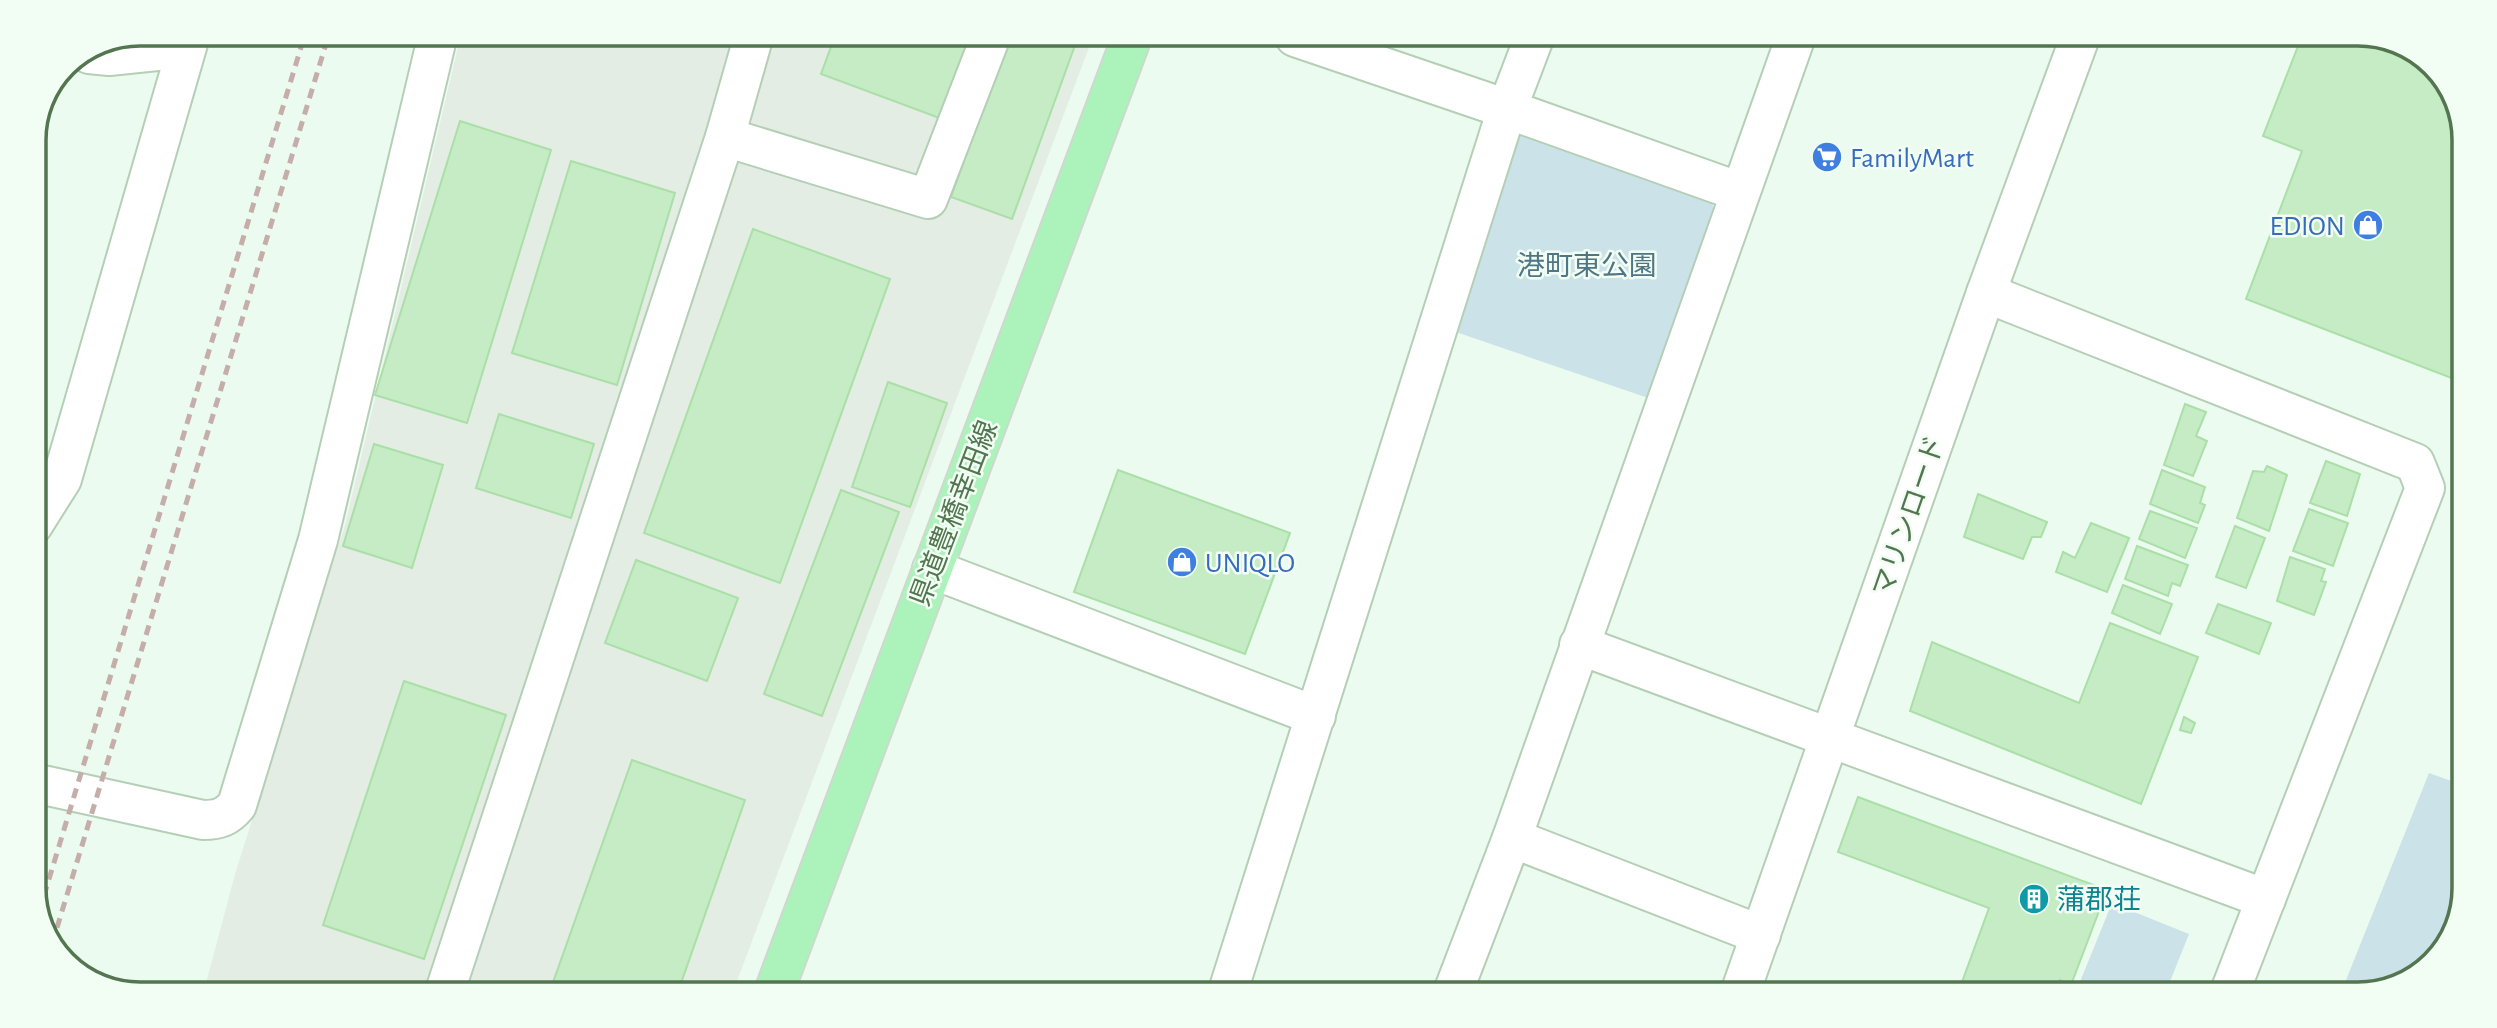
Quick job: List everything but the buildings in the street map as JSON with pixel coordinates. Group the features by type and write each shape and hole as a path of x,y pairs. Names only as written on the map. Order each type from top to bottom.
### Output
{"main road":[{"name":"県道豊橋幸田線","path":"778,982 1129,45"}],"street":[{"path":"99,55 109,56 168,45"},
{"path":"46,505 62,480 188,45"},
{"path":"46,786 203,820 216,820 229,815 237,805 318,540 435,45"},
{"path":"448,982 725,137 751,45"},
{"path":"725,137 929,199 988,45"},
{"path":"1319,45 1740,192"},
{"path":"1241,982 1316,716 1507,109 1531,45"},
{"path":"1456,982 1512,838 1793,45"},
{"name":"マリンロード","path":"1744,982 1986,293 2077,45"},
{"path":"1986,293 2415,463 2425,488 2234,982"},
{"path":"932,569 1316,716"},
{"path":"1579,645 2266,899"},
{"path":"1512,838 1761,935"}],"shaded area":[{"path":"458,45 1090,45 737,982 206,982 235,874 345,525"}],"green space":[{"name":"港町東公園","path":"1521,133 1708,191 1717,218 1651,399 1450,330 1513,137"},
{"path":"2429,773 2452,781 2452,889 2450,907 2439,936 2420,959 2399,973 2376,981 2345,982"},
{"path":"2112,903 2189,934 2170,982 2080,982"}],"railway":[{"path":"46,889 302,45"},
{"path":"56,931 326,45"}],"place":[{"name":"FamilyMart","path":"1827,157"},
{"name":"EDION","path":"2368,225"},
{"name":"UNIQLO","path":"1182,562"},
{"name":"蒲郡荘","path":"2034,899"}]}
